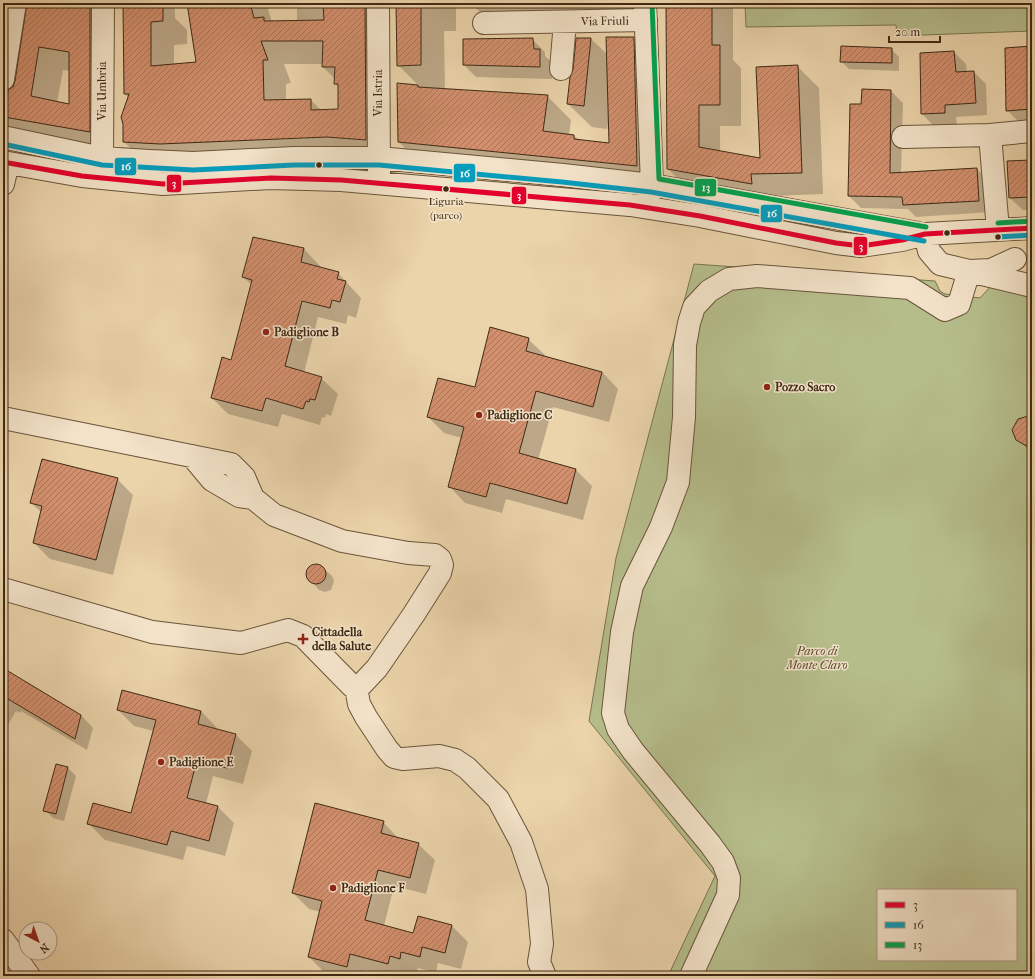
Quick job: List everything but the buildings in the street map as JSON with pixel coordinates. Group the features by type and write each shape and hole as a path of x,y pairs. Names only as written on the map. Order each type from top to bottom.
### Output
{"street":[{"path":"3,79 15,3"},
{"name":"Via Umbria","path":"101,168 102,3"},
{"name":"Via Istria","path":"378,3 379,182"},
{"path":"645,12 652,185 646,208"},
{"name":"Via Friuli","path":"484,23 565,22 645,12"},
{"name":"Via Friuli","path":"561,69 565,22"},
{"path":"903,137 990,135 1032,131"},
{"path":"990,135 1015,229 1015,259 1032,281"},
{"path":"3,137 101,168 163,184 296,178 379,182 646,208 700,216 836,243 855,245 902,240 925,234 1015,229"},
{"path":"3,184 6,163 101,168 294,158 378,158 652,185 925,234"},
{"path":"925,234 929,251 940,264 1032,286"},
{"path":"969,271 991,270 1007,264 1015,259"},
{"path":"691,976 728,895 729,878 722,862 710,844 632,751 618,728 613,713 622,632 632,586 661,527 678,482 684,417 685,344 694,307 709,291 729,279 757,276 910,288 945,310 959,304 969,271"},
{"path":"3,418 231,464 244,477 253,498 274,515 342,541 408,553 435,556 440,559 442,565 440,573 414,614 377,668 362,684 356,687"},
{"path":"3,588 152,632 241,643 288,630 303,636 347,682 356,687"},
{"path":"356,687 359,704 366,717 394,757 403,759 439,756 455,760 467,768 498,799 521,842 537,889 542,944 540,962 545,976"},
{"path":"3,940 29,976"}],"green space":[{"path":"745,3 1032,3 1032,31 897,36 896,25 746,27"},
{"name":"Parco di Monte Claro","path":"694,264 935,281 940,291 945,294 980,298 991,286 1002,287 1032,299 1032,976 668,976 715,876 589,721 616,558"}],"transit line":[{"name":"13","path":"652,3 659,179 926,227"},
{"name":"16","path":"3,144 102,165 193,170 294,165 379,165 562,182 651,192 924,241"},
{"name":"3","path":"3,162 82,176 163,184 271,178 341,180 630,205 700,216 836,243 861,246 902,240 925,234 1032,228"},
{"name":"13","path":"998,223 1032,221"},
{"name":"16","path":"998,237 1032,235"}],"place":[{"name":"Liguria (parco)","path":"446,189"},
{"name":"Padiglione B","path":"266,332"},
{"name":"Pozzo Sacro","path":"767,387"},
{"name":"Padiglione C","path":"479,415"},
{"name":"Cittadella della Salute","path":"303,639"},
{"name":"Padiglione E","path":"161,762"},
{"name":"Padiglione F","path":"333,888"}]}
